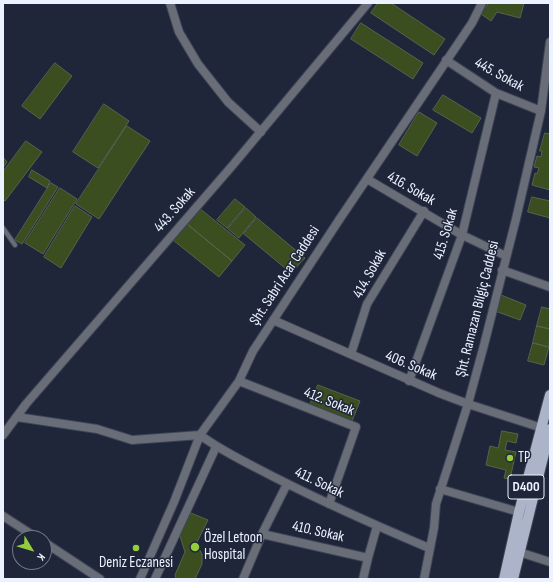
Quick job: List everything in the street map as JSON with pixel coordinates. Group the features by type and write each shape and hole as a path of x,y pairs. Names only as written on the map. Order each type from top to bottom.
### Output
{"main road":[{"name":"D400","path":"513,579 546,429 550,395"},
{"name":"D400","path":"504,579 519,512 546,429"}],"street":[{"path":"170,3 179,32 198,64 228,102 261,132"},
{"name":"443. Sokak","path":"3,435 261,132 368,3"},
{"name":"Şht. Sabri Acar Caddesi","path":"140,579 174,502 200,435 239,381 253,351 472,23 482,3"},
{"name":"Şht. Ramazan Bilgiç Caddesi","path":"424,579 434,528 436,504 468,404 484,345 541,111 547,79 550,42"},
{"name":"445. Sokak","path":"446,60 496,93 541,111"},
{"name":"415. Sokak","path":"409,381 462,235 496,93"},
{"name":"416. Sokak","path":"367,179 424,211 462,235 506,256"},
{"name":"414. Sokak","path":"351,354 368,304 424,211"},
{"path":"502,270 550,288"},
{"name":"406. Sokak","path":"273,320 409,381 468,404 546,429"},
{"name":"412. Sokak","path":"239,381 356,427 329,504"},
{"path":"17,417 97,429 132,440 200,435"},
{"name":"411. Sokak","path":"200,435 216,447 287,484 377,526 429,548"},
{"path":"155,579 216,447"},
{"path":"243,579 262,534 287,484"},
{"path":"440,489 519,512"},
{"path":"3,516 25,530"},
{"path":"363,579 377,526"},
{"name":"410. Sokak","path":"262,534 368,558"},
{"path":"52,547 100,579"},
{"path":"509,557 519,552 550,562"}],"lane":[{"path":"3,228 16,245"}],"building":[{"path":"378,3 391,3 445,39 434,55 371,13"},
{"path":"489,3 524,3 520,18 497,12 491,21 481,14"},
{"path":"361,23 423,63 413,79 351,39"},
{"path":"55,63 72,76 40,119 22,106"},
{"path":"443,95 481,118 472,133 433,110"},
{"path":"104,104 129,121 98,168 73,152"},
{"path":"419,112 437,123 417,156 399,145"},
{"path":"127,126 150,141 99,219 76,204"},
{"path":"545,133 550,134 550,190 532,185 535,173 537,174 539,168 534,167 537,156 541,157 542,151 540,151"},
{"path":"26,141 42,152 5,201 3,199 3,172"},
{"path":"3,157 7,162 3,168"},
{"path":"32,170 50,181 47,188 29,177"},
{"path":"51,183 58,187 22,244 15,240"},
{"path":"60,188 77,199 43,254 25,243"},
{"path":"532,197 550,201 550,218 528,212"},
{"path":"235,199 245,207 227,228 217,220"},
{"path":"75,206 92,217 61,268 44,257"},
{"path":"199,208 245,245 232,261 187,224"},
{"path":"246,208 256,217 239,238 228,229"},
{"path":"257,218 305,258 291,273 244,234"},
{"path":"187,224 232,261 219,277 173,240"},
{"path":"501,295 526,305 520,320 495,311"},
{"path":"542,307 550,309 550,329 537,326"},
{"path":"537,326 550,329 549,347 533,343"},
{"path":"533,343 549,347 544,365 528,361"},
{"path":"318,385 360,401 352,421 310,405"},
{"path":"502,431 518,434 516,443 507,441 505,450 516,452 510,479 504,478 506,470 486,465 490,446 498,448"},
{"path":"191,513 208,520 196,544 202,554 202,564 195,579 176,579 175,575 185,552 180,536"}],"place":[{"name":"TP","path":"510,458"},
{"name":"Özel Letoon Hospital","path":"195,547"},
{"name":"Deniz Eczanesi","path":"136,548"}]}
